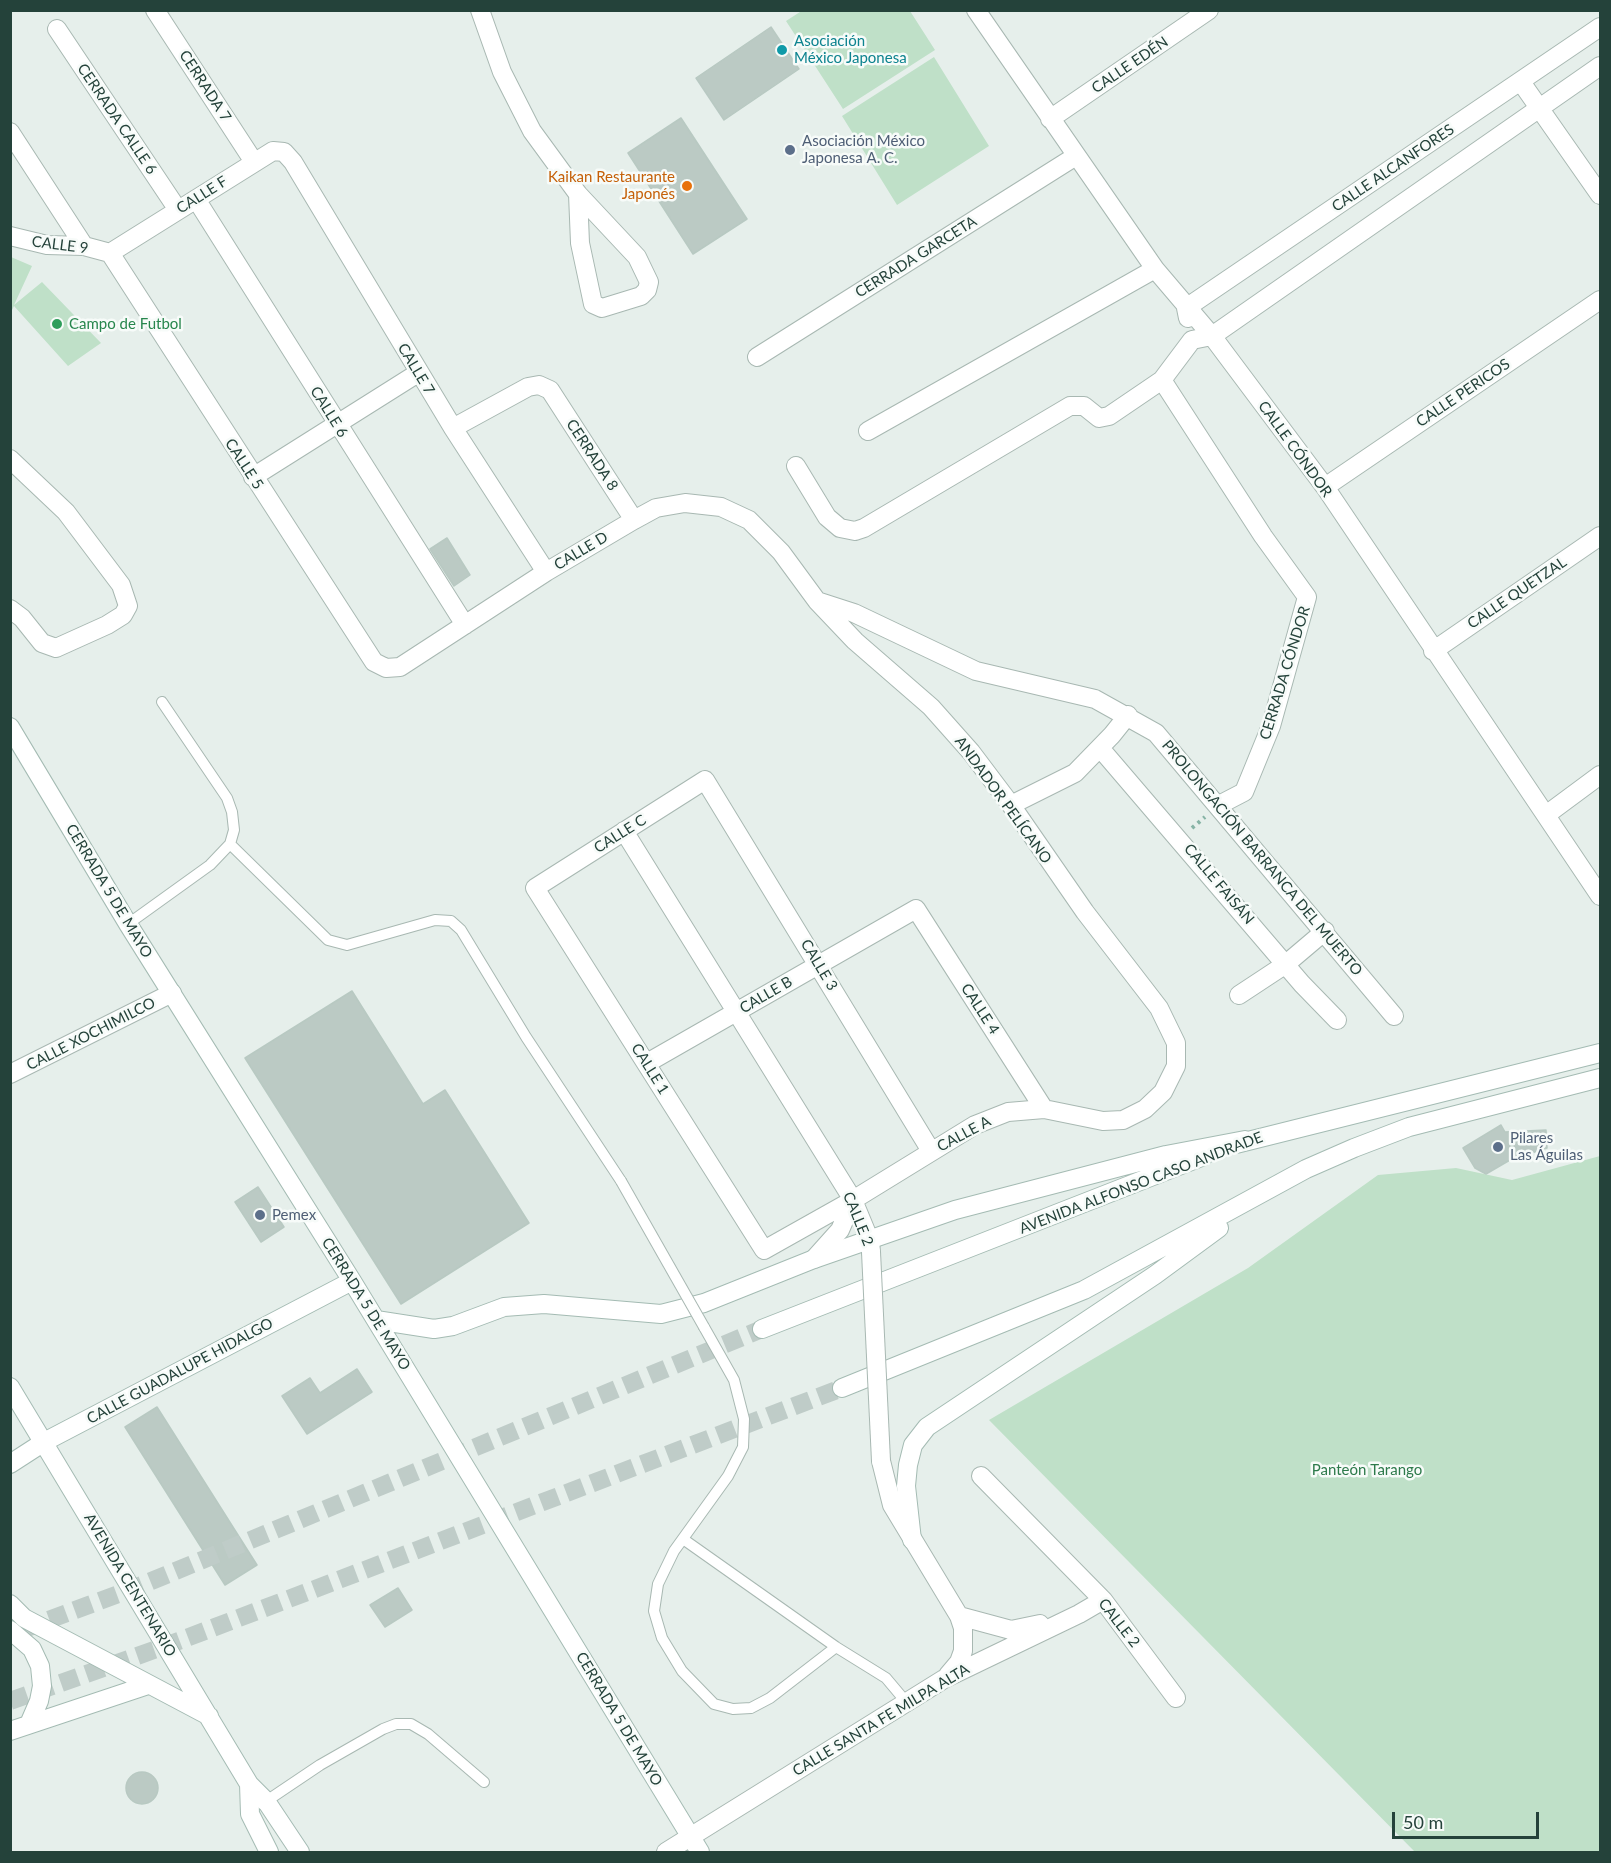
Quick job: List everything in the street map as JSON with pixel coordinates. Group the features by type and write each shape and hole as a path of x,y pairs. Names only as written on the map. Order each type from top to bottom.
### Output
{"street":[{"name":"CERRADA 7","path":"155,10 254,162"},
{"path":"480,10 502,72 532,131 578,194 637,257 649,282 648,290 642,296 602,308 592,304 580,243 578,194"},
{"name":"CALLE CÓNDOR","path":"976,10 1155,269 1212,336 1324,487 1600,897"},
{"name":"CALLE EDÉN","path":"1050,119 1209,10"},
{"name":"CALLE ALCANFORES","path":"1186,308 1600,27"},
{"name":"CERRADA CALLE 6","path":"57,29 178,210"},
{"path":"796,466 827,517 840,528 855,531 864,528 1070,406 1084,406 1099,418 1109,416 1162,380 1192,340 1212,336 1600,66"},
{"path":"1521,82 1600,195"},
{"path":"10,132 84,246"},
{"name":"CALLE F","path":"110,253 273,151 284,152 293,162"},
{"name":"CERRADA GARCETA","path":"757,357 1076,156"},
{"name":"CALLE 7","path":"293,162 418,373 546,572"},
{"name":"CALLE 6","path":"196,199 465,624"},
{"name":"CALLE 9","path":"10,236 47,245 84,246 110,253"},
{"name":"CALLE 5","path":"110,253 374,662 386,668"},
{"path":"868,430 1155,269"},
{"name":"CALLE PERICOS","path":"1324,487 1600,300"},
{"path":"1186,308 1192,340"},
{"path":"253,477 418,373"},
{"name":"CERRADA CÓNDOR","path":"1162,380 1263,536 1307,597 1271,726 1244,792 1219,805"},
{"name":"CERRADA 8","path":"453,428 528,387 539,385 550,390 634,520"},
{"path":"10,459 66,512 121,585 128,606 123,615 106,625 56,648 42,644 22,618 10,609"},
{"name":"CALLE D","path":"386,668 399,667 546,572 656,508 685,503 721,507 749,520 781,552"},
{"name":"CALLE QUETZAL","path":"1434,651 1600,536"},
{"name":"ANDADOR PELÍCANO","path":"781,552 817,601 855,641 931,707 971,753 1011,805 1085,912 1160,1008 1176,1042"},
{"name":"PROLONGACIÓN BARRANCA DEL MUERTO","path":"817,601 854,613 976,672 1095,699 1128,715 1156,733 1219,805 1394,1016"},
{"path":"1011,805 1075,773 1128,715"},
{"name":"CERRADA 5 DE MAYO","path":"10,726 128,924 352,1281 700,1852"},
{"name":"CALLE FAISÁN","path":"1100,748 1337,1020"},
{"path":"1546,815 1600,775"},
{"name":"CALLE C","path":"535,888 705,780"},
{"name":"CALLE 3","path":"705,780 931,1151"},
{"name":"CALLE 2","path":"624,831 853,1200 870,1246 881,1461 889,1497 912,1540 959,1616 964,1639 959,1662 945,1679"},
{"name":"CALLE 1","path":"535,888 764,1250"},
{"name":"CALLE B","path":"647,1064 916,909"},
{"name":"CALLE 4","path":"916,909 1044,1109"},
{"path":"1239,995 1286,964 1324,931"},
{"name":"CALLE XOCHIMILCO","path":"10,1074 172,993"},
{"name":"CALLE A","path":"764,1250 853,1200 975,1125 1008,1112 1044,1109 1103,1120 1123,1120 1145,1109 1163,1092 1176,1066 1176,1042"},
{"name":"AVENIDA ALFONSO CASO ANDRADE","path":"762,1329 1245,1140 1600,1053"},
{"path":"912,1540 906,1486 908,1465 913,1445 927,1427 1155,1275 1287,1181 1306,1169 1408,1127 1600,1078"},
{"path":"376,1320 434,1329 453,1326 504,1307 544,1304 661,1314 704,1303 814,1259 870,1246 954,1210 1166,1155 1245,1140"},
{"path":"842,1388 1084,1290 1287,1181"},
{"path":"814,1259 840,1230 853,1200"},
{"name":"CALLE GUADALUPE HIDALGO","path":"10,1464 44,1442 352,1281"},
{"name":"AVENIDA CENTENARIO","path":"10,1387 249,1784 266,1801 300,1852"},
{"name":"CALLE 2","path":"981,1476 1103,1600 1176,1698"},
{"name":"CALLE SANTA FE MILPA ALTA","path":"666,1852 945,1679 1080,1614 1103,1600"},
{"path":"10,1604 24,1618 210,1716"},
{"path":"959,1616 1011,1630 1080,1614"},
{"path":"10,1630 32,1649 40,1666 42,1686 39,1701 29,1724"},
{"path":"10,1731 148,1684"},
{"name":"AVENIDA CENTENARIO","path":"249,1784 250,1814 269,1852"}],"lane":[{"path":"128,924 210,865 230,844 234,830 232,812 227,798 162,702"},
{"path":"230,844 328,940 347,945 435,920 451,921 460,930 526,1037 621,1181 734,1380 744,1419 743,1447 728,1476 682,1539 658,1584 654,1611 662,1638 682,1671 714,1704 733,1709 751,1708 770,1698 836,1647"},
{"path":"682,1539 836,1647 886,1678 907,1703"},
{"path":"250,1814 320,1765 396,1724 411,1724 428,1734 484,1782"}],"path":[{"path":"1180,838 1219,805"}],"green space":[{"path":"803,10 910,11 935,50 843,109 786,21"},
{"path":"934,57 989,146 897,205 842,116"},
{"name":"Campo de Futbol","path":"11,257 32,266 14,305 42,282 101,343 68,366 14,306 11,312"},
{"name":"Panteón Tarango","path":"1600,1156 1600,1852 1415,1852 989,1420 1248,1268 1378,1175 1456,1168 1512,1180"}],"building":[{"path":"771,27 799,69 724,120 696,78"},
{"name":"Kaikan Restaurante Japonés","path":"681,118 747,219 693,254 628,153"},
{"path":"447,538 470,575 454,586 430,549"},
{"path":"352,991 423,1104 445,1090 529,1223 401,1304 245,1058"},
{"path":"1501,1125 1505,1132 1546,1130 1547,1148 1510,1160 1486,1174 1475,1168 1463,1148"},
{"name":"Pemex","path":"258,1187 284,1227 261,1242 235,1202"},
{"path":"357,1369 372,1392 307,1434 282,1396 310,1378 320,1393"},
{"path":"157,1407 257,1565 225,1585 125,1427"},
{"path":"398,1588 412,1610 385,1627 370,1605"},
{"path":"142,1772 153,1777 158,1788 153,1799 142,1804 131,1799 126,1788 131,1777"}],"tunnel":[{"path":"24,1629 132,1589 762,1329"},
{"path":"10,1701 168,1645 842,1388"}],"place":[{"name":"Asociación México Japonesa","path":"782,50"},
{"name":"Asociación México Japonesa A. C.","path":"790,150"},
{"name":"Kaikan Restaurante Japonés","path":"687,186"},
{"name":"Campo de Futbol","path":"57,324"},
{"name":"Pilares Las Águilas","path":"1498,1147"},
{"name":"Pemex","path":"260,1215"}]}
